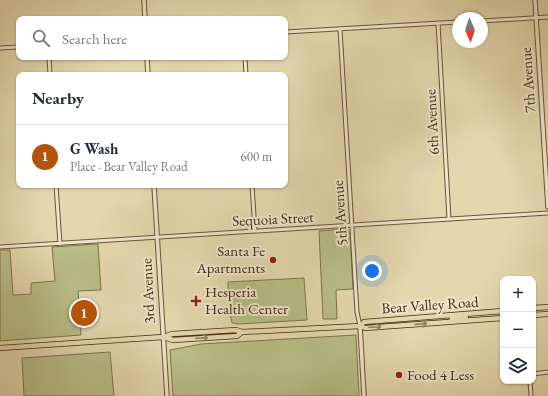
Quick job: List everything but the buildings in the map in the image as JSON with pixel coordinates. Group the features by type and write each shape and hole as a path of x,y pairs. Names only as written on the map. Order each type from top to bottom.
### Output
{"main road":[{"path":"536,308 548,307"},
{"name":"Bear Valley Road","path":"360,326 364,322 500,311"},
{"path":"451,322 454,318 478,316 489,312"},
{"path":"536,315 548,314"},
{"name":"Bear Valley Road","path":"0,348 163,337 172,334 217,331 236,330 242,332 360,326 365,328 500,318"}],"street":[{"path":"144,0 145,16"},
{"name":"7th Avenue","path":"535,0 548,207"},
{"path":"488,21 548,18"},
{"path":"288,32 452,22"},
{"name":"6th Avenue","path":"438,23 449,219"},
{"name":"5th Avenue","path":"340,29 357,312 360,326 364,396"},
{"path":"0,48 16,47"},
{"path":"49,60 50,72"},
{"path":"147,60 148,72"},
{"path":"245,60 246,72"},
{"path":"56,188 60,244"},
{"name":"3rd Avenue","path":"154,188 167,396"},
{"path":"252,188 255,231"},
{"name":"Sequoia Street","path":"0,247 548,213"},
{"path":"536,374 548,372"},
{"path":"530,384 531,396"}],"green space":[{"path":"347,229 350,233 353,289 336,290 337,319 323,319 319,231"},
{"path":"98,244 101,290 78,291 81,335 0,341 0,250 10,250 13,295 31,294 31,283 55,281 52,247"},
{"path":"304,278 307,320 238,324 232,323 229,315 228,282"},
{"path":"356,335 359,396 173,396 170,350 201,344"},
{"path":"110,352 114,396 24,396 22,358"}],"place":[{"name":"Santa Fe Apartments","path":"273,260"},
{"name":"Hesperia Health Center","path":"196,301"},
{"name":"G Wash","path":"84,313"},
{"name":"Food 4 Less","path":"399,375"}]}
